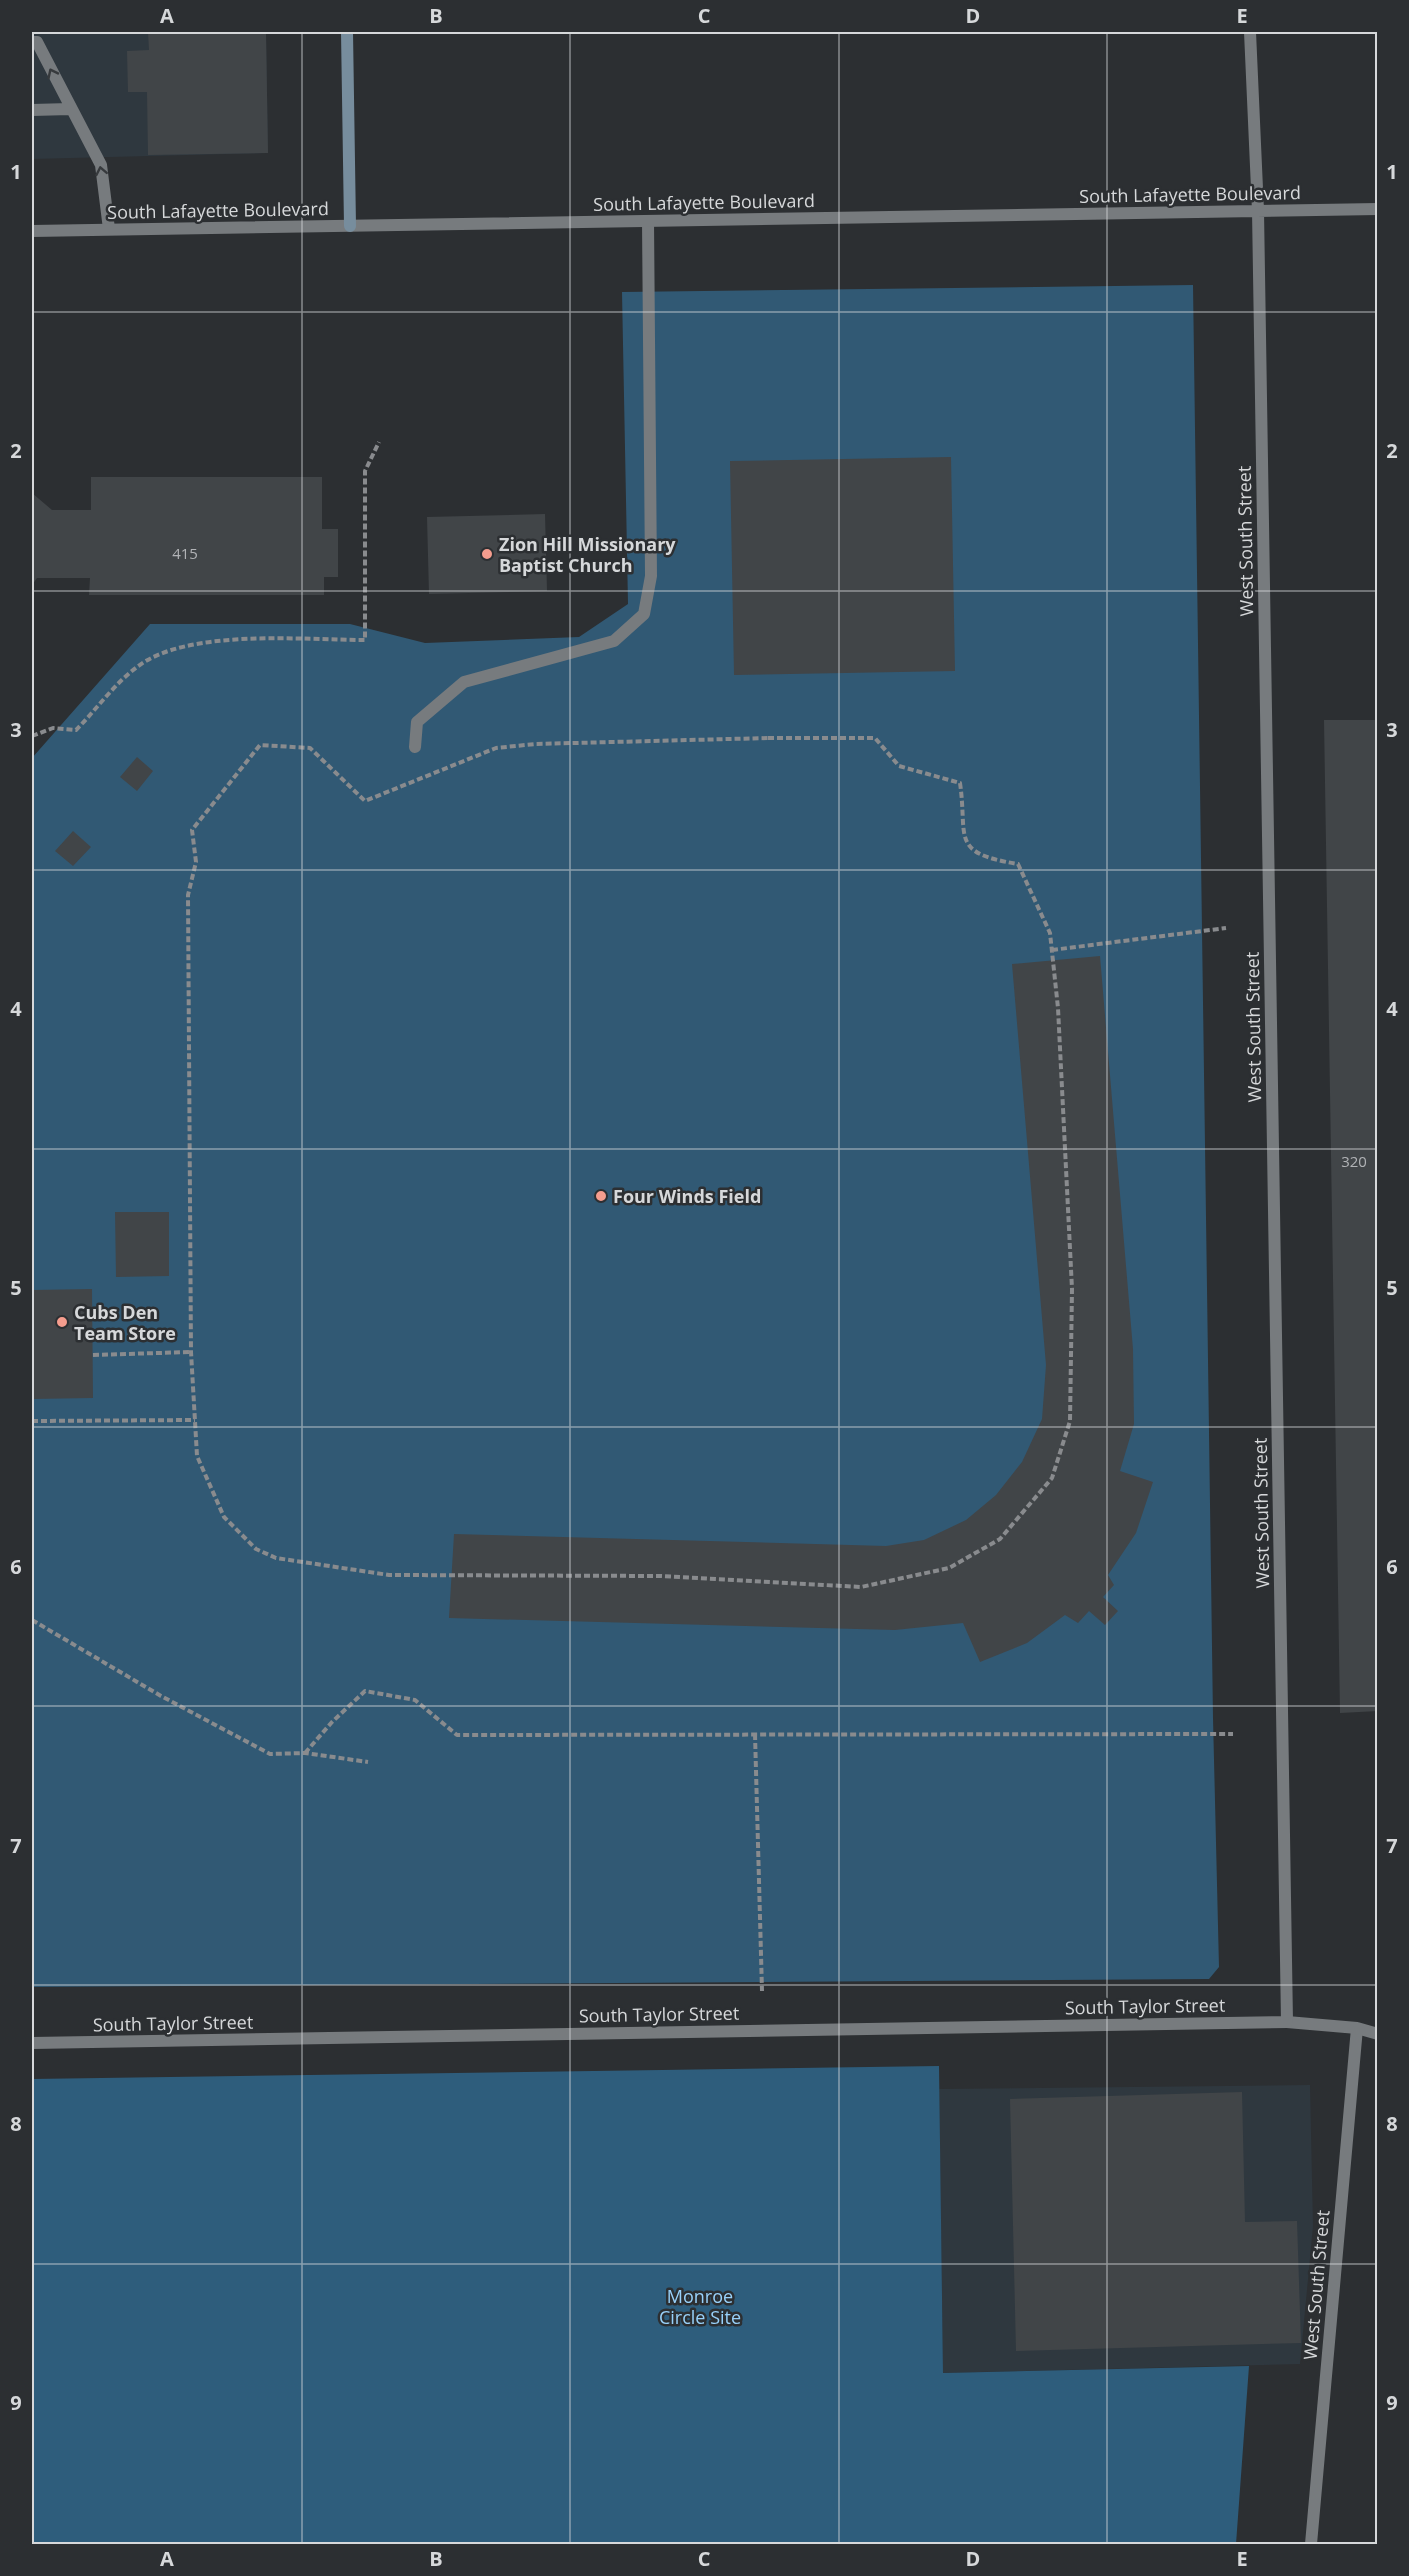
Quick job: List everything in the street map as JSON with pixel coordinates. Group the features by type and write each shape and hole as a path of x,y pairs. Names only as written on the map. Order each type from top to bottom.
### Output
{"main road":[{"path":"347,32 350,226"}],"street":[{"name":"West South Street","path":"1250,32 1258,211 1287,2022"},
{"path":"32,42 37,42 101,165 109,229"},
{"path":"32,110 70,109"},
{"name":"South Lafayette Boulevard","path":"32,231 1377,209"},
{"path":"415,747 417,722 464,682 614,641 644,614 651,576 648,221"},
{"name":"South Taylor Street","path":"32,2043 1287,2022 1357,2028 1377,2034"},
{"name":"West South Street","path":"1311,2544 1357,2028"}],"path":[{"path":"32,736 53,728 76,730 137,666 178,647 225,640 366,640 366,471 379,442"},
{"path":"875,738 899,766 960,783 964,806 961,824 967,843 978,855 1018,864 1050,933 1058,1008 1072,1289 1070,1421 1052,1478 1000,1539 948,1568 861,1587 660,1576 389,1575 276,1558 256,1549 224,1517 197,1456 191,1352 188,895 196,862 192,830 260,745 310,748 365,801 496,748 535,744 875,738"},
{"path":"1052,950 1226,928"},
{"path":"93,1355 191,1352"},
{"path":"32,1421 195,1420"},
{"path":"32,1620 161,1696 270,1754 305,1753 368,1762"},
{"path":"305,1753 332,1722 366,1691 415,1700 457,1735 1233,1734"},
{"path":"755,1734 762,1991"}],"shaded area":[{"path":"32,32 266,32 268,153 32,159"},
{"path":"1193,285 1213,1718 1219,1967 1209,1979 32,1987 32,758 150,624 350,624 425,643 579,637 628,604 622,292"},
{"path":"1310,2085 1313,2226 1300,2364 943,2373 939,2089"}],"green space":[{"name":"Monroe Circle Site","path":"939,2066 943,2373 1249,2366 1236,2544 32,2544 32,2079"}],"building":[{"path":"148,32 266,32 268,153 148,155 147,92 128,92 127,51 149,50"},
{"path":"951,457 955,671 734,675 730,461"},
{"path":"91,477 322,477 322,529 338,529 338,577 324,577 324,595 89,595 90,578 37,578 32,585 32,493 52,510 91,510"},
{"name":"Zion Hill Missionary Baptist Church","path":"545,514 547,591 429,594 427,517"},
{"path":"1324,720 1378,720 1378,1711 1340,1713"},
{"path":"137,757 153,771 137,791 120,777"},
{"path":"73,831 91,847 73,866 55,851"},
{"path":"1100,956 1133,1349 1134,1424 1120,1471 1153,1482 1136,1533 1108,1575 1114,1585 1103,1597 1118,1611 1105,1625 1089,1611 1078,1623 1065,1615 1027,1643 980,1662 963,1623 895,1630 449,1618 454,1534 886,1546 924,1540 966,1520 996,1495 1022,1462 1042,1419 1046,1365 1012,964"},
{"path":"115,1212 169,1212 169,1276 116,1277"},
{"name":"Cubs Den Team Store","path":"92,1289 93,1398 32,1399 32,1290"},
{"path":"1242,2092 1245,2222 1297,2221 1301,2343 1016,2351 1010,2099"}],"place":[{"name":"Zion Hill Missionary Baptist Church","path":"487,554"},
{"name":"Four Winds Field","path":"601,1196"},
{"name":"Cubs Den Team Store","path":"62,1322"}]}
